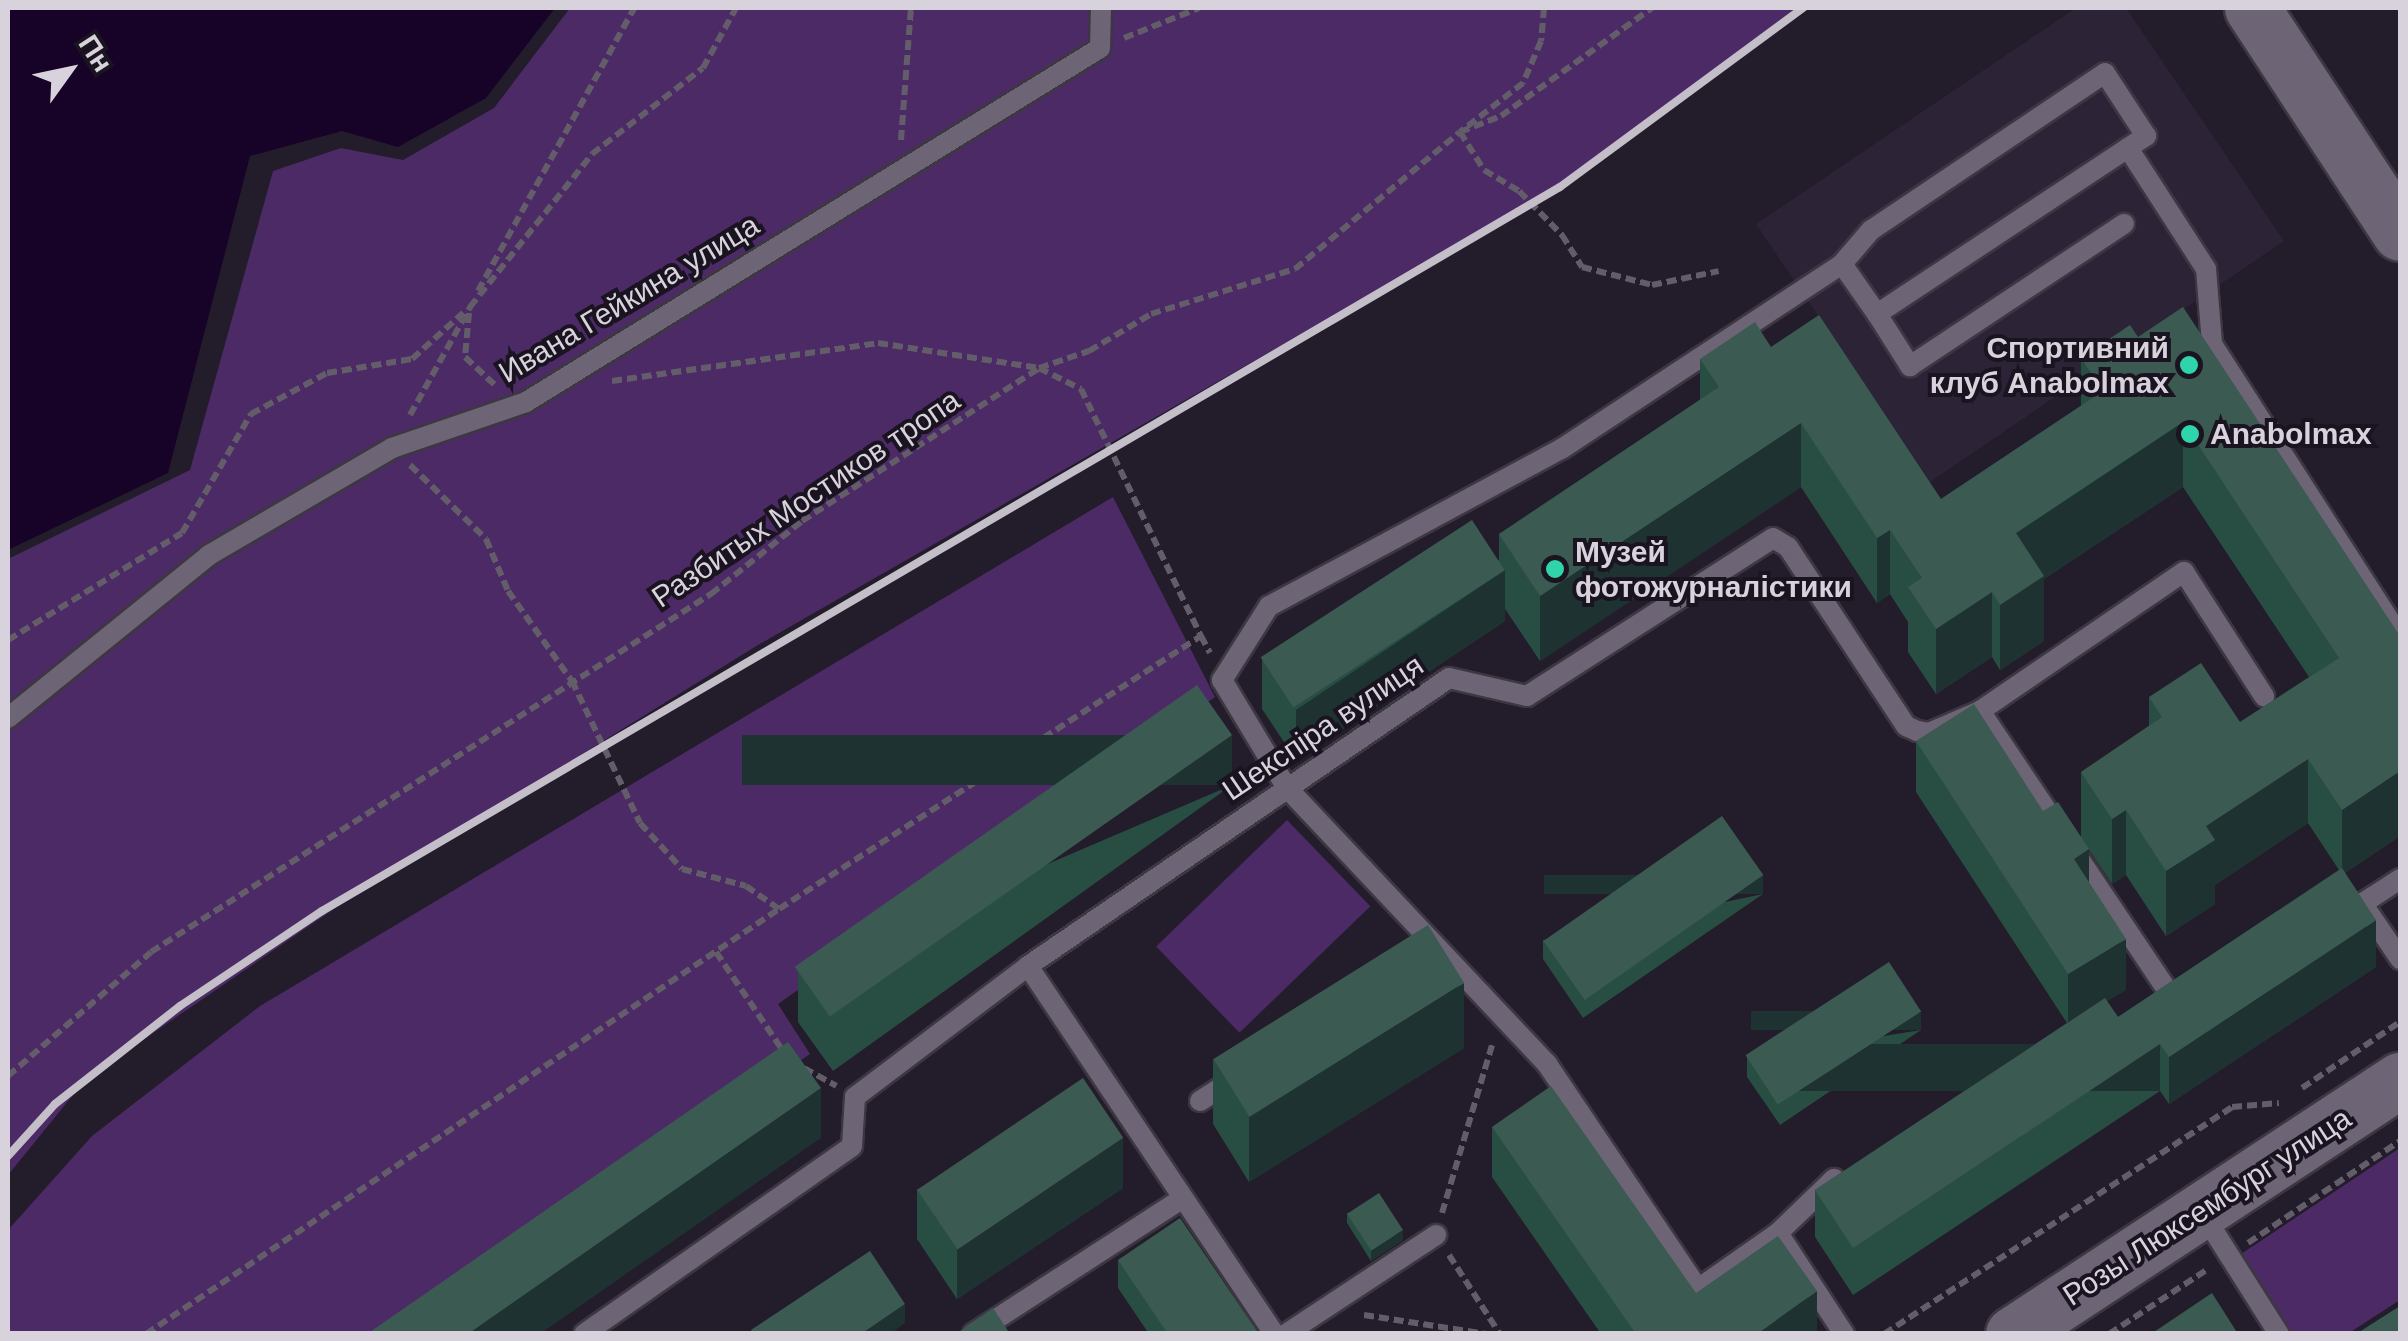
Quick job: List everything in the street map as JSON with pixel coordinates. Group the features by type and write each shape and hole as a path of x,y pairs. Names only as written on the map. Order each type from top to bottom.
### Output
{"street":[{"path":"2252,8 2400,234"},
{"name":"Розы Люксембург улица","path":"2013,1334 2400,1080"}],"lane":[{"path":"1100,48 1101,8"},
{"name":"Ивана Гейкина улица","path":"8,718 209,555 392,448 526,402 896,169 1100,48"},
{"path":"1856,1165 1822,1186 1778,1232 1698,1289 1547,1064 1501,1016 1426,951 1288,788 1222,680 1269,606 1560,449 1842,264 1871,230 2105,73 2146,136 1877,314"},
{"path":"2128,148 2206,269 2212,344 2400,636"},
{"path":"1842,264 1910,366 2124,224"},
{"name":"Шекспіра вулиця","path":"855,1097 1028,966 1449,678 1526,696 1773,538 1788,547 1906,726 1929,733 1980,711 2184,572 2264,696"},
{"path":"1980,711 2182,994 2151,1014"},
{"path":"2363,903 2400,878"},
{"path":"2338,895 2363,903 2400,959"},
{"path":"1028,966 1274,1334"},
{"path":"1200,1101 1247,1070"},
{"path":"584,1334 852,1146 855,1097"},
{"path":"973,1334 1183,1198"},
{"path":"2200,1208 2279,1334"},
{"path":"1778,1232 1844,1334"},
{"path":"1286,1334 1436,1235"}],"path":[{"path":"634,8 392,448 486,539 508,592 572,681 640,823 682,869 746,886 779,910"},
{"path":"8,640 182,533 251,414 327,373 412,359 470,306 592,154 703,68 736,8"},
{"path":"896,169 908,93 910,8"},
{"path":"1100,48 1199,8"},
{"path":"1544,8 1541,41 1523,83 1460,132 1484,170 1520,192 1562,235 1582,267 1652,284 1719,271"},
{"name":"Разбитых Мостиков тропа","path":"8,1076 152,952 711,594 802,521 1038,368 1090,350 1150,314 1295,269 1460,132 1501,116 1652,8"},
{"path":"470,306 465,358 486,381 526,402"},
{"path":"592,383 878,344 1038,368 1082,389 1222,680"},
{"path":"146,1334 779,910 1202,636"},
{"path":"716,952 790,1060 855,1097"},
{"path":"1500,1334 1436,1235 1501,1016"},
{"path":"1884,1334 2232,1107 2272,1108 2400,1022"},
{"path":"2109,1334 2400,1141"},
{"path":"1324,1309 1486,1334"}],"shaded area":[{"path":"8,8 555,8 486,98 398,147 342,131 250,156 168,473 8,550"},
{"path":"570,8 1797,8 1561,185 758,645 350,898 86,1079 8,1175 8,559 190,470 273,171 341,148 403,160 494,108"},
{"path":"2076,8 2126,8 2284,241 1930,482 1756,224"},
{"path":"1113,497 1215,697 778,1004 810,1054 412,1333 8,1334 8,1230 92,1136 260,1006"},
{"path":"1287,820 1370,906 1239,1033 1156,946"},
{"path":"2400,1148 2400,1300 2349,1333 2290,1333 2238,1256"}],"building":[{"path":"2183,307 2400,636 2400,771 2342,810 2308,759 2206,826 2215,840 2166,871 2126,810 2112,819 2081,772 2162,717 2149,697 2201,663 2240,722 2339,658 2183,422 2016,533 2044,576 2000,605 1992,592 1936,629 1908,587 1922,578 1890,530 1877,538 1801,423 1540,596 1499,534 1719,387 1700,359 1755,322 1771,347 1819,315 1941,499 2103,391 2081,358 2130,325 2138,337"},
{"path":"1472,520 1505,570 1293,708 1261,657"},
{"path":"1197,685 1232,735 830,1017 795,967"},
{"path":"1974,704 2043,811 2058,802 2089,849 2074,859 2126,939 2068,974 1916,741"},
{"path":"1722,816 1763,875 1585,1000 1543,941"},
{"path":"2342,868 2376,920 2169,1057 2160,1044 1853,1248 1815,1190 2105,998 2118,1017"},
{"path":"1428,925 1464,983 1249,1117 1213,1059"},
{"path":"1889,962 1921,1011 1778,1105 1746,1055"},
{"path":"788,1042 821,1088 468,1334 367,1334"},
{"path":"1083,1078 1123,1138 957,1250 917,1190"},
{"path":"1551,1086 1696,1293 1778,1236 1817,1291 1757,1334 1636,1334 1492,1127"},
{"path":"1379,1193 1403,1230 1371,1251 1347,1214"},
{"path":"1180,1218 1259,1334 1168,1334 1118,1260"},
{"path":"870,1251 905,1304 861,1334 753,1334 751,1330"},
{"path":"2212,1293 2238,1334 2151,1334"},
{"path":"2400,1306 2400,1334 2356,1334"},
{"path":"993,1308 1010,1334 956,1334"}],"railway":[{"path":"8,1156 55,1104 180,1006 322,911 1560,187 1803,8"}],"place":[{"name":"Спортивний клуб Anabolmax","path":"2189,365"},
{"name":"Anabolmax","path":"2190,434"},
{"name":"Музей фотожурналістики","path":"1555,569"}]}
